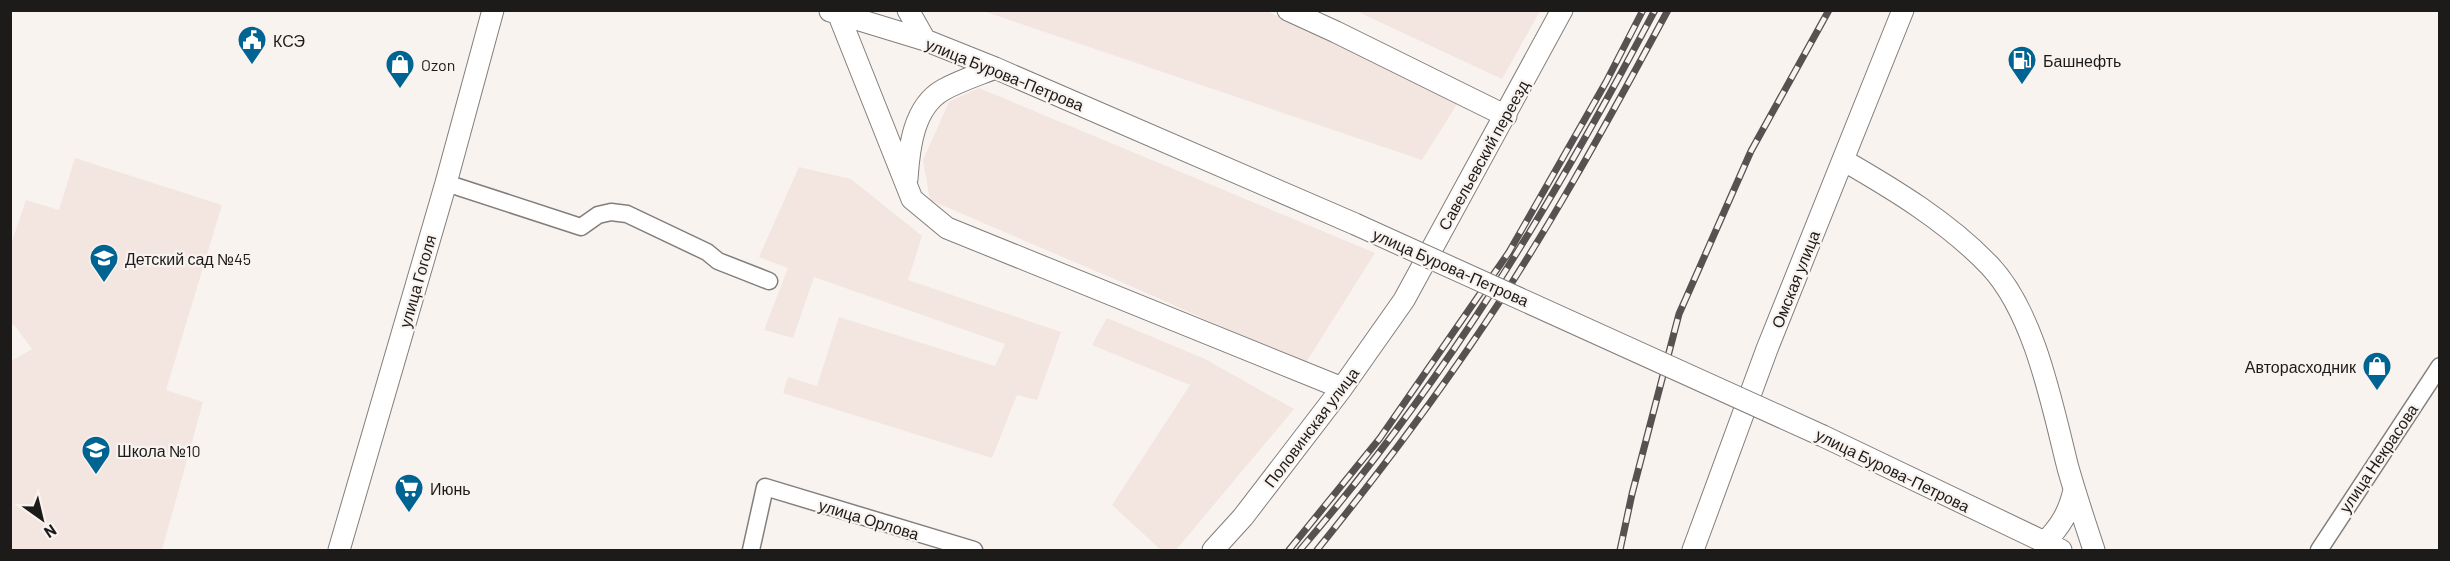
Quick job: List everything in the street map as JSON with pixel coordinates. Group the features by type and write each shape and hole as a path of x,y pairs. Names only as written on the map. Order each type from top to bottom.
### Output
{"main road":[{"name":"улица Гоголя","path":"339,550 446,183 493,10"},
{"path":"908,10 925,40"},
{"path":"1288,10 1506,116"},
{"name":"Савельевский переезд","path":"1404,300 1562,10"},
{"name":"Омская улица","path":"1693,550 1767,349 1903,10"},
{"path":"836,11 912,199 947,228 1342,388"},
{"name":"улица Бурова-Петрова","path":"836,11 925,40 995,68 1355,224 1823,436 2053,547"},
{"path":"907,182 910,139 922,112 940,91 995,68"},
{"path":"1843,160 1900,193 1959,237 1991,267 2007,290 2024,321 2046,384 2074,490 2094,550"},
{"name":"Половинская улица","path":"1213,550 1243,517 1342,388 1404,300"},
{"path":"2053,547 2058,529 2069,510 2074,490"}],"street":[{"path":"446,183 581,227 598,215 611,212 627,213 706,252 718,261 769,281"},
{"name":"улица Некрасова","path":"2319,550 2439,366"},
{"name":"улица Орлова","path":"751,550 765,487 974,550"}],"shaded area":[{"path":"983,11 1267,11 1459,101 1422,160"},
{"path":"1356,11 1540,11 1502,79"},
{"path":"979,88 1375,253 1305,364 930,200 923,160 949,102"},
{"path":"75,158 222,205 166,390 203,402 162,550 11,550 11,361 32,349 11,324 11,244 26,200 59,210"},
{"path":"799,167 851,179 922,236 908,280 1061,332 1037,400 1017,395 992,458 783,393 788,377 817,386 839,317 995,366 1005,344 814,277 793,338 764,330 788,268 759,257"},
{"path":"1107,318 1205,359 1294,409 1176,550 1161,550 1112,505 1190,385 1092,345"}],"railway":[{"path":"1289,550 1380,438 1509,252 1606,82 1643,10"},
{"path":"1300,550 1402,423 1493,290 1576,153 1655,10"},
{"path":"1317,550 1416,422 1499,303 1574,179 1668,10"},
{"path":"1620,550 1632,494 1679,314 1751,151 1829,10"}],"place":[{"name":"КСЭ","path":"252,66"},
{"name":"Башнефть","path":"2022,86"},
{"name":"Ozon","path":"400,90"},
{"name":"Детский сад №45","path":"104,284"},
{"name":"Авторасходник","path":"2377,392"},
{"name":"Школа №10","path":"96,476"},
{"name":"Июнь","path":"409,514"}]}
